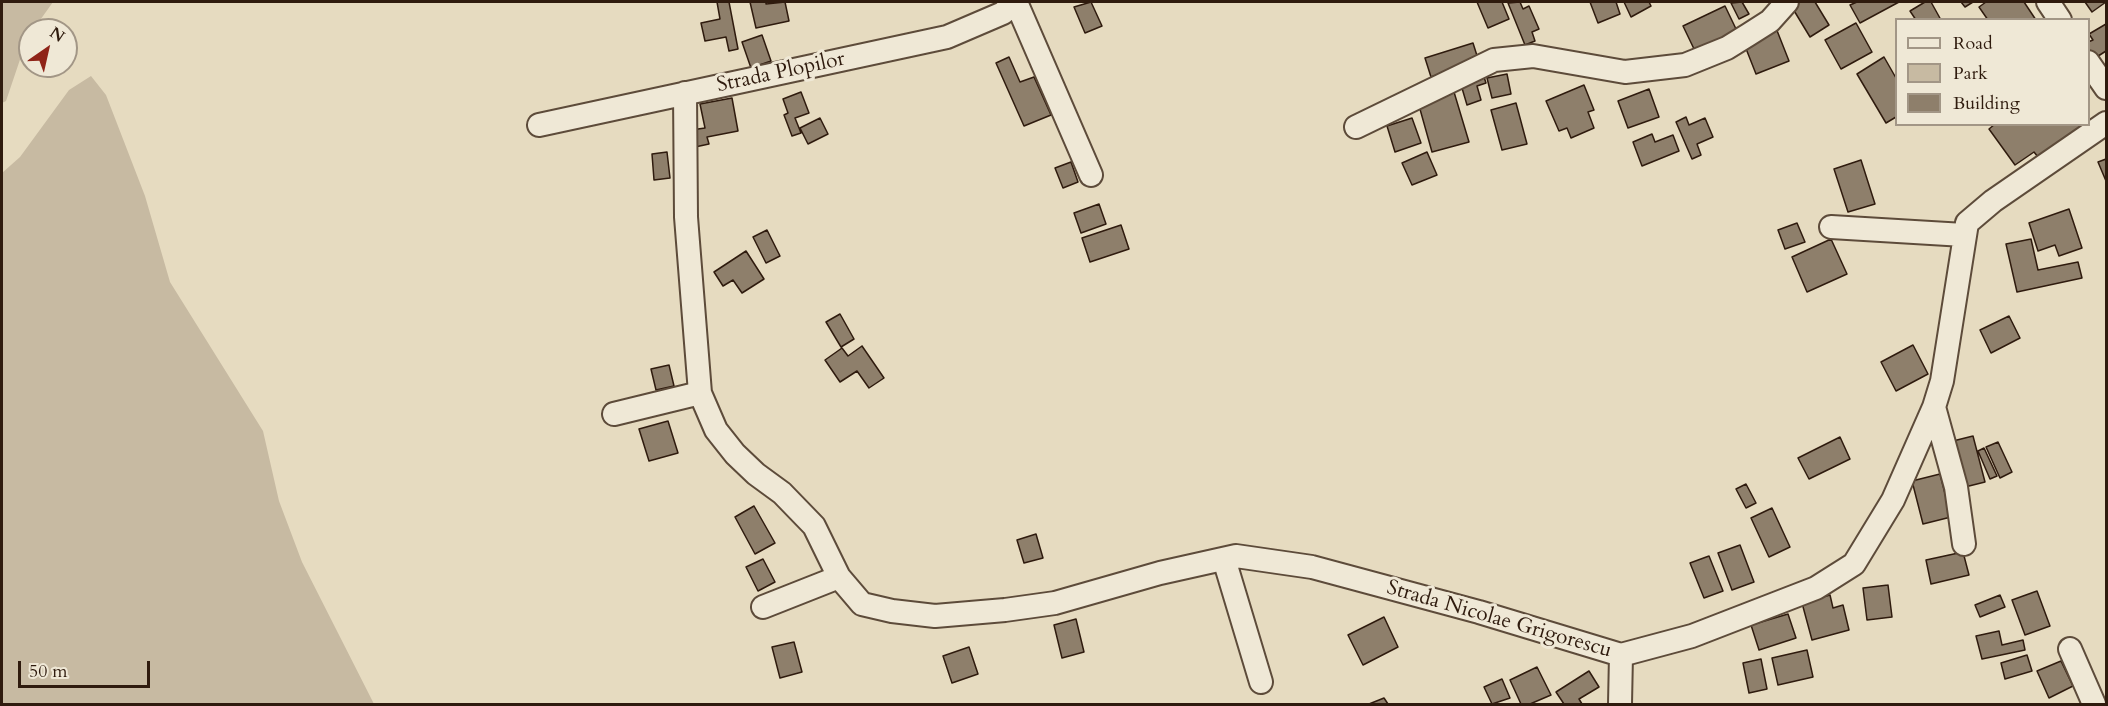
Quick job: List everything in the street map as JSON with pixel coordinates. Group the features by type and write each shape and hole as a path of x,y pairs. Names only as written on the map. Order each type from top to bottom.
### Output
{"street":[{"name":"Strada Plopilor","path":"539,126 947,37 1003,13 1015,2"},
{"path":"1015,2 1091,176"},
{"path":"1356,127 1494,60 1533,57 1624,72 1685,65 1726,48 1755,31 1770,21 1787,2"},
{"path":"2048,2 2059,18"},
{"path":"2090,65 2106,88"},
{"name":"Strada Nicolae Grigorescu","path":"685,93 686,217 700,393 716,430 735,454 756,474 782,493 813,526 839,577 862,604 892,612 935,616 964,615 1055,603 1160,573 1236,556 1312,567 1479,612 1621,655 1692,636 1787,600 1816,588 1854,564 1893,500 1934,407 1942,381 1967,223 1977,213 2106,123"},
{"path":"1831,227 1964,235"},
{"path":"614,414 700,393"},
{"path":"1934,407 1956,487 1964,544"},
{"path":"1224,559 1261,682"},
{"path":"763,607 839,577"},
{"path":"2070,649 2094,705"},
{"path":"1620,705 1621,655"}],"green space":[{"path":"2,2 53,2 42,18 18,18 18,66 6,101 2,103"},
{"path":"91,76 106,95 145,196 170,282 263,431 279,501 302,562 374,704 2,704 2,173 20,157 69,90"}],"building":[{"path":"717,2 729,2 738,49 729,51 726,37 705,41 701,23 720,19"},
{"path":"750,2 766,2 766,4 785,2 789,21 756,28"},
{"path":"1091,2 1102,26 1085,33 1074,7"},
{"path":"1477,2 1502,2 1509,19 1488,28"},
{"path":"1520,2 1523,9 1529,6 1539,29 1532,32 1535,41 1525,45 1508,3"},
{"path":"1590,2 1616,2 1620,14 1598,23"},
{"path":"1624,2 1649,2 1651,6 1631,17"},
{"path":"1742,2 1749,14 1739,19 1731,3"},
{"path":"1815,2 1829,25 1810,37 1790,4"},
{"path":"1857,2 1899,2 1860,23 1850,5"},
{"path":"1925,2 1931,2 1940,18 1915,18 1910,11"},
{"path":"1961,2 1973,2 1965,7"},
{"path":"1986,2 2024,2 2035,18 1987,18 1979,7"},
{"path":"2085,2 2106,2 2092,12"},
{"path":"1725,6 1737,31 1695,51 1683,26"},
{"path":"1856,23 1872,52 1841,69 1825,40"},
{"path":"2106,24 2106,51 2092,60 2090,41 2093,40 2090,33"},
{"path":"1776,28 1789,61 1756,74 1743,41"},
{"path":"762,35 771,61 751,68 742,42"},
{"path":"1473,43 1479,62 1431,77 1425,58"},
{"path":"1009,57 1020,82 1034,77 1051,115 1024,126 996,63"},
{"path":"1884,57 1895,76 1895,118 1886,123 1857,74"},
{"path":"1482,71 1486,83 1477,86 1481,100 1467,105 1459,78"},
{"path":"1507,74 1511,94 1492,98 1487,78"},
{"path":"1584,85 1594,110 1588,112 1594,128 1571,138 1567,128 1559,131 1546,101"},
{"path":"1649,89 1659,117 1628,128 1618,101"},
{"path":"801,92 809,113 795,118 801,133 792,136 784,115 788,113 783,99"},
{"path":"1454,92 1469,142 1432,152 1418,102"},
{"path":"732,98 738,131 707,137 709,144 695,147 691,130 705,128 700,104"},
{"path":"1516,103 1527,144 1502,150 1491,110"},
{"path":"1686,117 1689,125 1705,118 1713,137 1697,144 1701,155 1692,159 1676,122"},
{"path":"820,118 828,134 808,144 800,128"},
{"path":"1412,118 1421,143 1395,152 1387,126"},
{"path":"1993,126 2082,126 2038,157 2034,152 2015,165 1989,129"},
{"path":"1652,134 1655,142 1673,135 1679,151 1642,166 1633,142"},
{"path":"667,152 670,178 654,180 652,154"},
{"path":"1427,152 1437,175 1412,185 1402,163"},
{"path":"2106,159 2106,181 2098,162"},
{"path":"1861,160 1875,204 1848,212 1834,169"},
{"path":"1071,162 1078,182 1063,188 1055,168"},
{"path":"1099,204 1106,224 1081,233 1074,213"},
{"path":"2069,209 2082,248 2059,256 2055,245 2038,251 2029,223"},
{"path":"1797,223 1805,242 1785,249 1778,230"},
{"path":"1121,225 1129,249 1090,262 1082,238"},
{"path":"767,230 780,256 766,263 753,237"},
{"path":"1831,239 1847,274 1807,292 1792,257"},
{"path":"2031,239 2038,270 2078,262 2082,278 2017,292 2006,244"},
{"path":"746,251 764,279 742,293 733,280 723,286 714,272"},
{"path":"840,314 854,339 841,347 826,322"},
{"path":"2009,316 2020,338 1991,353 1980,330"},
{"path":"1913,345 1928,374 1896,391 1881,362"},
{"path":"862,346 884,378 869,388 857,371 840,382 825,360 842,348 848,356"},
{"path":"669,365 674,386 656,390 651,369"},
{"path":"668,421 678,453 649,461 639,429"},
{"path":"1973,436 1985,482 1961,488 1949,442"},
{"path":"1840,437 1850,459 1809,479 1798,458"},
{"path":"1998,442 2012,472 2000,478 1986,447"},
{"path":"1984,448 1997,476 1990,479 1978,451"},
{"path":"1940,474 1951,517 1923,524 1912,481"},
{"path":"1746,484 1756,503 1746,508 1736,489"},
{"path":"754,506 775,543 755,554 735,517"},
{"path":"1772,508 1790,547 1769,557 1751,518"},
{"path":"1036,534 1043,558 1024,563 1017,540"},
{"path":"1740,545 1754,582 1732,590 1718,553"},
{"path":"1963,552 1969,575 1931,584 1926,560"},
{"path":"1709,556 1723,591 1704,598 1690,563"},
{"path":"763,559 775,582 758,591 746,567"},
{"path":"1888,585 1892,617 1867,620 1863,588"},
{"path":"2037,591 2050,626 2025,635 2012,600"},
{"path":"1830,595 1833,608 1843,605 1849,630 1812,640 1802,603"},
{"path":"2000,595 2005,607 1980,617 1975,605"},
{"path":"1788,614 1796,638 1759,650 1751,625"},
{"path":"1384,617 1398,647 1363,665 1348,635"},
{"path":"1076,619 1084,652 1062,658 1054,625"},
{"path":"1999,631 2002,645 2023,640 2025,650 1982,659 1976,636"},
{"path":"794,642 802,672 780,678 772,647"},
{"path":"969,647 978,674 952,683 943,656"},
{"path":"1807,650 1813,677 1778,685 1772,658"},
{"path":"2027,655 2032,671 2005,679 2001,663"},
{"path":"1761,659 1767,689 1749,693 1743,663"},
{"path":"2061,661 2073,686 2049,698 2037,671"},
{"path":"1537,667 1551,695 1530,704 1521,704 1510,680"},
{"path":"1589,671 1599,687 1579,699 1582,704 1564,704 1556,692"},
{"path":"1502,679 1510,698 1492,704 1484,687"},
{"path":"1384,698 1388,704 1369,704"}]}
